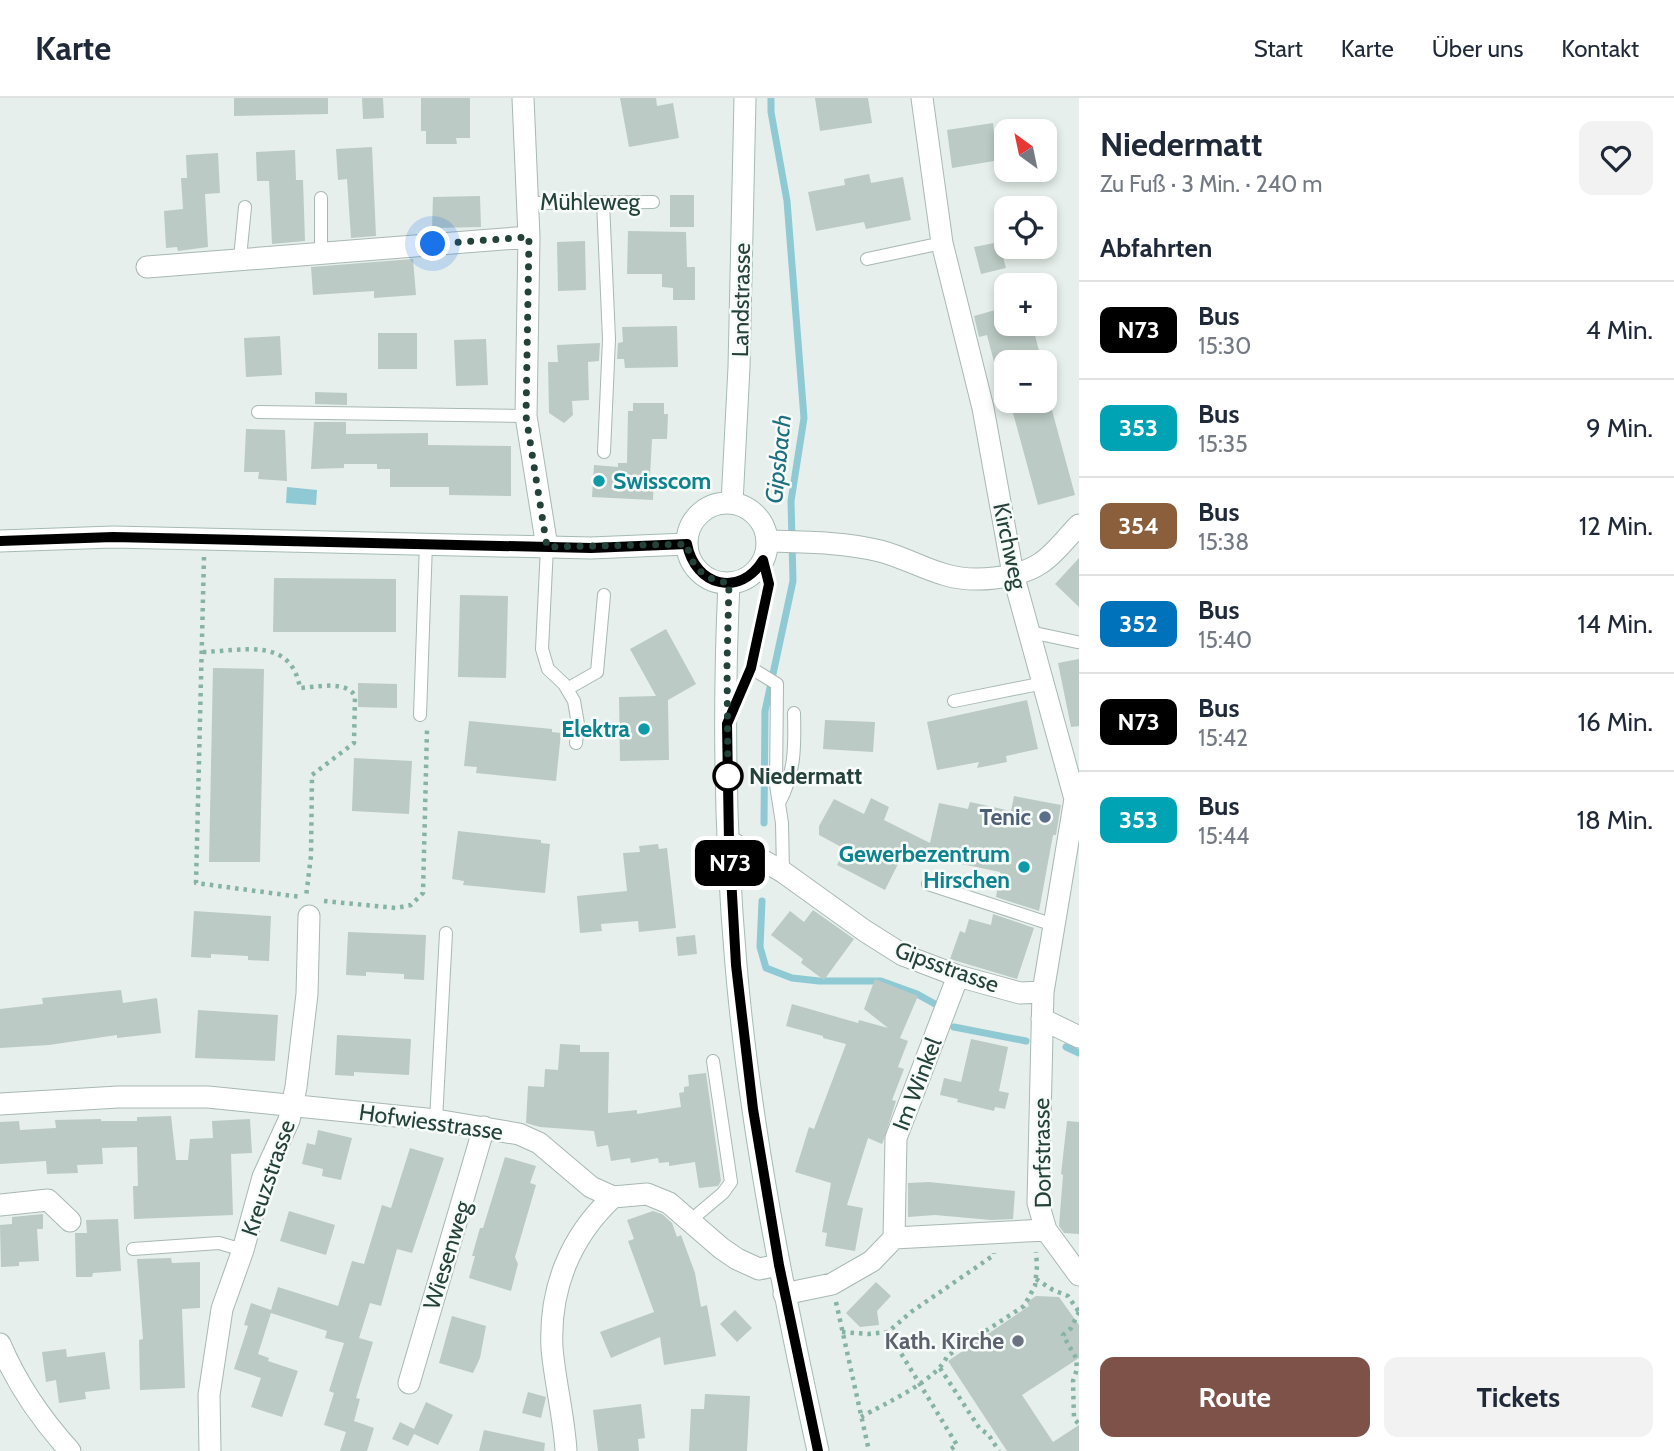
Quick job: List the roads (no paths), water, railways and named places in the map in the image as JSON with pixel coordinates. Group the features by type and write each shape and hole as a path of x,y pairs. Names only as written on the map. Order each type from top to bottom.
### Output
{"street":[{"name":"Mühleweg","path":"523,98 529,237 526,416 547,547"},
{"name":"Landstrasse","path":"732,503 739,367 744,98"},
{"name":"Kirchweg","path":"922,98 942,243 983,408 1013,574 1077,797 1044,992"},
{"path":"147,267 529,237"},
{"path":"771,548 760,520 743,505 732,503 718,503 695,518 689,530 687,544 689,556 696,568 705,576 729,583 749,576 771,548 810,542 878,551 907,559 944,575 981,580 1013,574 1042,563 1079,525"},
{"path":"0,541 100,537 426,542 547,547 687,544"},
{"path":"729,583 729,841 736,965 753,1109 784,1294 817,1451"},
{"name":"Gipsstrasse","path":"729,841 783,872 864,931 903,955 958,976 1020,993 1044,992"},
{"path":"291,1105 296,1087 307,994 307,907"},
{"name":"Im Winkel","path":"894,1238 896,1138 958,976"},
{"path":"1044,992 1042,1019 1079,1037"},
{"name":"Dorfstrasse","path":"1042,1019 1038,1203 1040,1230 1079,1275"},
{"name":"Hofwiesstrasse","path":"0,1104 118,1097 208,1097 436,1119 519,1134 539,1143 591,1187 613,1197"},
{"name":"Kreuzstrasse","path":"210,1451 209,1395 222,1308 243,1250 264,1177 289,1120 291,1105"},
{"name":"Wiesenweg","path":"409,1383 484,1127"},
{"path":"566,1451 564,1419 552,1350 555,1301 566,1262 578,1235 613,1197 647,1195 669,1203 737,1259 759,1269 779,1265"},
{"path":"0,1205 48,1200 70,1221"},
{"path":"784,1294 832,1284 872,1261 894,1238 1040,1230"},
{"path":"0,1344 19,1383 47,1425 70,1451"}],"lane":[{"path":"321,198 321,252"},
{"path":"603,202 610,339 604,452"},
{"name":"Mühleweg","path":"527,203 653,202"},
{"path":"240,258 245,207"},
{"path":"867,259 942,243"},
{"path":"258,412 526,416"},
{"path":"420,715 426,542"},
{"path":"547,547 542,649 548,668 574,701 578,724 576,743"},
{"path":"727,724 756,671 769,584 771,548"},
{"path":"567,689 597,672 604,595"},
{"path":"1030,632 1077,642"},
{"path":"756,671 777,684 776,785 782,823 783,872"},
{"path":"954,701 1044,683"},
{"path":"779,803 789,785 795,756 794,713"},
{"path":"928,884 1054,925"},
{"path":"436,1119 446,933"},
{"path":"691,1220 723,1193 731,1182 713,1061"},
{"name":"Kreuzstrasse","path":"133,1249 219,1243 243,1250"}],"water":[{"path":"287,487 317,490 316,505 286,503"}],"waterway":[{"name":"Gipsbach","path":"764,823 765,711 793,581 791,501 804,418 787,201 771,112 771,98"},
{"path":"762,901 760,947 766,968 792,978 881,981 917,994 935,1004"},
{"path":"954,1027 1026,1041"},
{"name":"Gipsbach","path":"1066,1047 1079,1053"}],"place":[{"name":"Swisscom","path":"599,481"},
{"name":"Elektra","path":"644,729"},
{"name":"Niedermatt","path":"728,776"},
{"name":"Tenic","path":"1045,817"},
{"name":"Gewerbezentrum Hirschen","path":"1024,867"},
{"name":"Kath. Kirche","path":"1018,1341"}]}
